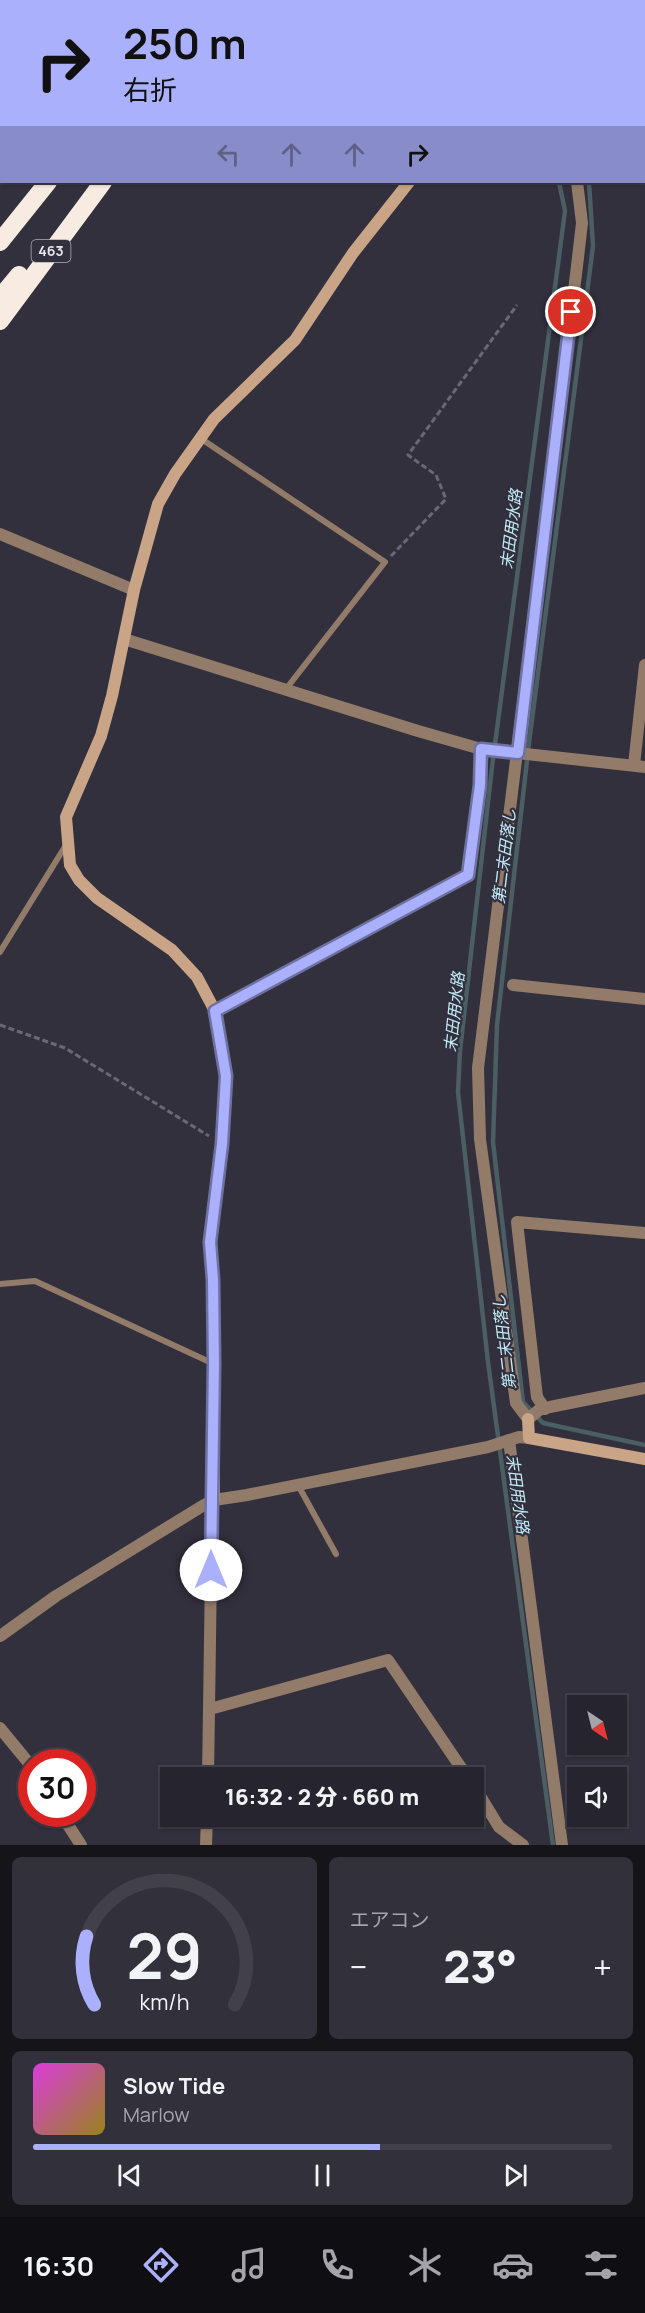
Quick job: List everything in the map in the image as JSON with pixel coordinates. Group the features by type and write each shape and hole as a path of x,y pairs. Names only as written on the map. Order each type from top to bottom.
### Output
{"highway":[{"path":"0,242 47,183"},
{"name":"463","path":"0,321 102,183"},
{"path":"0,298 27,267 43,261"}],"street":[{"path":"208,1767 214,1364 210,1242 222,1144 226,1076 215,1011 197,977 172,950 88,891 70,865 66,818 101,736 134,590 158,504 213,419 295,340 353,253 409,183"},
{"path":"529,1438 528,1419 516,1403 514,1391 480,1139 478,1068 582,223 577,183"},
{"path":"0,534 134,590"},
{"path":"124,639 481,749 639,766 645,665"},
{"path":"215,1011 468,875 480,785 481,749"},
{"path":"513,985 645,999"},
{"path":"545,1408 537,1396 517,1222 645,1233"},
{"path":"528,1419 538,1410 545,1408 645,1388"},
{"path":"0,1636 56,1596 213,1501 488,1447 519,1437 645,1459"},
{"path":"509,1440 562,1845"},
{"path":"210,1709 388,1660 461,1767"},
{"path":"0,1728 18,1750"},
{"path":"484,1802 499,1827 523,1845"},
{"path":"69,1827 81,1845"},
{"path":"206,1845 207,1827"}],"lane":[{"path":"200,438 386,562 286,690"},
{"path":"0,952 68,842"},
{"path":"0,1284 35,1281 214,1364"},
{"path":"298,1485 336,1554"}],"path":[{"path":"386,562 446,499 436,475 408,455 517,305"},
{"path":"0,1025 66,1048 222,1144"}],"waterway":[{"name":"末田用水路","path":"553,1845 488,1362 458,1092 460,1051 492,767 565,211 559,183"},
{"name":"第二末田落し","path":"589,183 593,246 529,743 497,1025 493,1142 523,1402 543,1423 645,1445"}],"route":[{"path":"211,1570 212,1501 214,1500 214,1364 210,1242 222,1144 226,1076 215,1011 468,875 480,785 481,749 518,753 571,312"}]}
